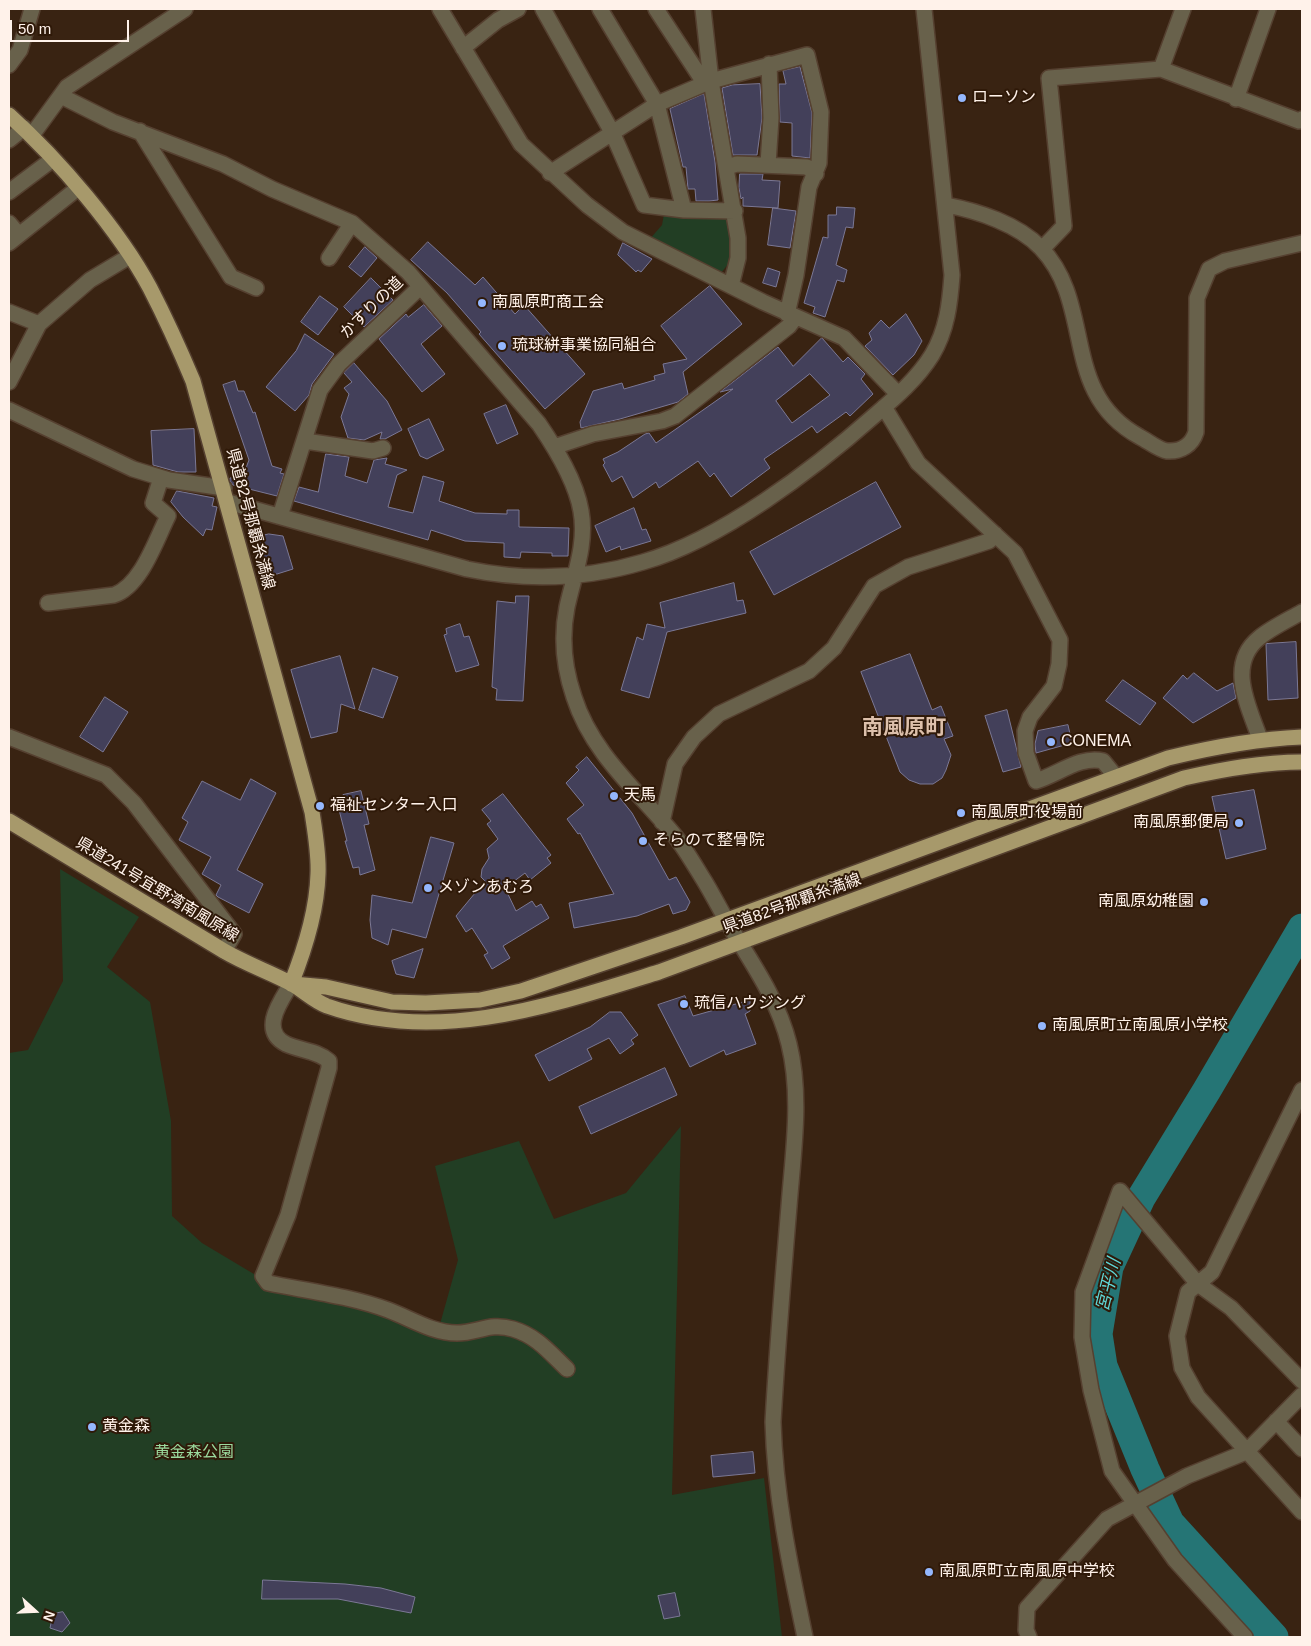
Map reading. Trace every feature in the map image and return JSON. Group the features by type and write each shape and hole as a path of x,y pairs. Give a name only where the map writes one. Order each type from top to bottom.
{"main road":[{"name":"県道82号那覇糸満線","path":"9,115 28,132 78,188 130,256 149,286 173,333 193,382 226,495 312,812 318,873 317,898 302,955 291,984"},
{"name":"県道82号那覇糸満線","path":"291,984 326,987 392,1002 426,1003 480,1000 521,991 567,977 727,920 1168,758 1213,747 1260,739 1302,737"},
{"name":"県道82号那覇糸満線","path":"291,984 320,1004 352,1013 388,1019 436,1022 474,1020 511,1014 580,997 659,972 1184,778 1229,768 1274,762 1302,762"},
{"name":"県道241号宜野湾南風原線","path":"9,821 224,951 251,966 291,984"}],"street":[{"path":"9,65 20,50 32,9"},
{"path":"9,140 28,132 67,87 185,9"},
{"path":"440,9 488,85 521,144 550,173 622,232 791,316 844,338 898,394"},
{"path":"463,48 498,20 518,9"},
{"path":"543,9 612,132 644,205 684,210 735,211"},
{"path":"600,9 657,104 684,210"},
{"path":"656,9 708,82"},
{"path":"703,9 708,82 735,211 738,258 731,286"},
{"path":"9,410 133,469 226,495 280,516 467,569 492,574 574,577 645,562 680,549 720,529 804,473 846,440 916,377 932,354 944,329 952,275 924,9"},
{"path":"1161,69 1183,9"},
{"path":"1236,99 1268,9"},
{"path":"550,173 657,104 708,82 808,55 821,112 819,163 807,198 789,326 675,416 662,421 593,434 554,447"},
{"path":"768,164 771,118 769,64"},
{"path":"1042,249 1064,226 1049,78 1161,69 1298,121 1302,119"},
{"path":"61,96 113,122 223,164 272,189 352,223 408,272 419,288"},
{"path":"140,131 231,277 256,288"},
{"path":"9,192 53,159"},
{"path":"727,167 737,164 807,167 816,174"},
{"path":"9,223 14,239 78,188"},
{"path":"946,205 1013,227 1042,249 1053,264 1069,296 1085,368 1098,399 1111,417 1125,429 1166,451 1186,446 1193,440 1196,432 1197,298 1209,269 1225,261 1302,243"},
{"path":"330,258 352,223"},
{"path":"9,382 39,324 90,280 130,256"},
{"name":"かすりの道","path":"280,516 320,390 339,364 419,288 539,424 554,447 576,493 582,512 580,561 574,577 564,621 563,640 568,678 575,700 584,722 609,762 682,846 739,942 760,972 781,1016 794,1072 794,1145 772,1422 774,1468 780,1514 805,1637"},
{"path":"9,312 39,324"},
{"path":"884,407 918,463 1015,553 1060,640 1059,664 1054,686 1030,717 1025,731 1026,752 1036,781 1054,776 1089,759 1103,761 1116,777"},
{"path":"305,441 373,451 384,448"},
{"path":"48,603 114,595 125,591 138,575 168,516 153,503 161,478"},
{"path":"662,822 675,764 694,737 720,714 809,671 834,648 874,586 908,567 989,541 995,534"},
{"path":"1260,739 1241,682 1240,668 1247,652 1258,638 1302,612"},
{"path":"9,737 106,774 134,803 234,934 224,951"},
{"path":"291,984 272,1019 274,1031 286,1044 323,1056 329,1061 329,1068 288,1215 264,1276 268,1283 360,1302 389,1310 415,1324 456,1333 493,1325 512,1328 540,1342 567,1370"},
{"path":"1302,1093 1212,1272 1188,1292 1177,1336 1182,1368 1198,1397 1302,1512"},
{"path":"1245,1637 1175,1560 1133,1503 1112,1470 1091,1390 1082,1337 1083,1292 1120,1192 1198,1284 1230,1308 1302,1381"},
{"path":"1029,1637 1026,1630 1027,1608 1107,1518 1187,1476 1246,1452 1302,1395"},
{"path":"1276,1421 1302,1449"}],"green space":[{"path":"664,214 731,220 729,263 721,273 713,271 649,240 662,225"},
{"name":"黄金森公園","path":"60,869 139,917 107,967 150,1002 171,1121 172,1216 202,1243 284,1292 440,1324 458,1260 435,1166 519,1141 554,1219 626,1193 681,1126 672,1495 764,1478 782,1637 9,1637 9,1053 28,1050 63,981"}],"building":[{"path":"800,67 812,113 810,158 792,156 792,123 780,122 779,84 786,84 783,71"},
{"path":"760,84 762,118 757,155 733,155 722,88 732,85"},
{"path":"704,94 715,162 718,200 696,201 695,189 688,189 686,167 683,167 670,109"},
{"path":"740,174 763,174 762,180 780,181 778,208 743,206 743,197 741,199 739,188"},
{"path":"837,207 855,208 853,228 846,227 836,265 847,270 844,282 837,280 825,317 813,313 815,307 804,303 823,237 828,238 828,215 836,215"},
{"path":"773,208 796,211 790,248 768,245"},
{"path":"428,242 475,285 483,277 515,314 524,305 585,374 545,409 479,334 481,332 447,293 411,260"},
{"path":"623,243 652,259 641,272 638,270 636,272 618,255"},
{"path":"365,247 377,258 361,277 349,267"},
{"path":"768,268 780,272 776,287 763,283"},
{"path":"371,278 393,300 364,327 344,307"},
{"path":"710,286 742,324 683,372 688,394 678,402 581,428 580,422 593,391 622,383 624,389 655,380 654,376 665,373 663,364 687,359 661,326"},
{"path":"320,296 338,309 318,335 301,322"},
{"path":"424,305 442,326 421,344 445,374 422,392 379,339 406,314 408,317"},
{"path":"906,314 922,341 914,355 893,375 865,346 872,340 869,333 881,320 889,328"},
{"path":"305,334 334,354 312,384 309,395 295,411 266,387 296,351"},
{"path":"822,338 843,362 848,357 865,374 861,379 873,394 850,416 846,412 817,433 812,426 764,459 770,468 731,497 714,473 710,477 698,461 659,488 656,482 633,498 622,476 612,482 603,465 605,463 603,459 618,452 645,434 649,433 656,443 733,389 720,392 778,347 793,366","holes":["810,374 830,395 792,423 776,401"]},
{"path":"354,363 387,401 402,430 385,439 380,439 382,432 364,440 348,438 341,417 349,394 344,388 352,382 344,373"},
{"path":"235,381 238,391 244,391 253,413 255,412 272,466 282,469 280,473 284,474 277,496 233,485 230,481 230,478 243,476 249,460 223,385"},
{"path":"506,405 518,434 497,444 484,414"},
{"path":"429,419 444,450 427,459 420,456 408,429"},
{"path":"194,429 196,472 178,472 153,465 151,431"},
{"path":"326,454 349,457 345,476 367,483 374,460 387,458 385,464 407,470 397,475 388,507 413,513 423,476 444,482 439,501 475,513 507,514 507,510 519,510 519,527 569,528 568,556 552,556 552,553 521,552 520,558 504,557 504,543 465,541 431,530 428,540 294,501 299,487 318,492"},
{"path":"876,482 901,527 774,595 750,552"},
{"path":"177,491 214,498 212,506 217,507 212,530 206,529 203,536 183,517 171,502"},
{"path":"634,508 642,530 646,529 651,541 621,550 620,546 606,552 595,526"},
{"path":"269,534 283,536 293,569 272,574 267,569 257,537"},
{"path":"734,583 737,601 743,600 746,613 667,632 649,698 621,690 637,637 643,640 647,624 665,628 660,603"},
{"path":"516,596 529,596 523,701 496,700 497,689 492,687 497,601 515,603"},
{"path":"460,624 464,637 469,636 479,665 456,672 444,635 447,634 446,629"},
{"path":"1296,642 1298,698 1268,700 1266,644"},
{"path":"910,654 932,710 941,706 953,736 944,739 951,755 942,778 933,784 920,784 909,780 900,772 861,672"},
{"path":"340,656 355,709 341,704 337,732 311,738 291,670"},
{"path":"373,668 398,677 383,718 359,710"},
{"path":"1194,673 1217,691 1233,683 1236,698 1193,723 1163,698 1183,675 1187,679"},
{"path":"1123,680 1156,703 1140,725 1106,701"},
{"path":"105,697 128,712 103,752 80,737"},
{"path":"1007,710 1021,767 1003,772 985,716"},
{"path":"1068,725 1072,743 1036,753 1035,744 1038,731"},
{"path":"587,757 632,813 669,880 676,877 690,902 686,910 673,914 669,904 637,916 574,928 569,903 614,894 580,833 578,834 567,819 584,805 566,783 579,770 576,767"},
{"path":"251,779 276,793 237,870 263,884 249,913 216,895 221,885 202,874 211,857 179,840 188,822 182,818 202,781 240,800"},
{"name":"南風原郵便局","path":"1254,790 1266,849 1226,859 1212,797"},
{"path":"361,791 369,824 364,825 375,870 360,875 359,867 353,868 337,802 344,800 343,795"},
{"path":"503,794 551,855 547,858 551,863 530,880 525,873 505,888 516,911 532,901 536,907 541,904 549,918 503,946 510,958 492,969 484,955 488,953 472,928 466,932 456,916 485,881 481,877 482,869 489,858 487,849 498,839 487,824 491,821 482,810"},
{"name":"メゾンあむろ","path":"431,837 454,843 426,938 392,929 388,945 372,938 370,920 372,895 412,903"},
{"path":"423,949 414,978 396,974 392,961"},
{"path":"685,996 693,1016 750,1000 750,1011 745,1014 756,1044 726,1055 724,1050 690,1067 658,1005"},
{"path":"610,1012 621,1012 638,1035 631,1040 634,1044 620,1054 609,1038 587,1049 592,1059 549,1081 535,1055 590,1027"},
{"path":"665,1068 677,1095 591,1134 579,1107"},
{"path":"753,1452 755,1473 713,1477 711,1456"},
{"path":"263,1580 345,1584 381,1588 415,1597 411,1613 338,1599 262,1599"},
{"path":"675,1593 680,1616 664,1619 658,1596"},
{"path":"63,1612 70,1623 62,1632 50,1628 53,1614"}],"waterway":[{"name":"宮平川","path":"1274,1637 1170,1523 1145,1469 1103,1366 1098,1334 1109,1267 1141,1198 1302,928"}],"place":[{"name":"ローソン","path":"962,98"},
{"name":"南風原町商工会","path":"482,303"},
{"name":"琉球絣事業協同組合","path":"502,346"},
{"name":"CONEMA","path":"1051,742"},
{"name":"天馬","path":"614,796"},
{"name":"福祉センター入口","path":"320,806"},
{"name":"南風原町役場前","path":"961,813"},
{"name":"南風原郵便局","path":"1239,823"},
{"name":"そらのて整骨院","path":"643,841"},
{"name":"メゾンあむろ","path":"428,888"},
{"name":"南風原幼稚園","path":"1204,902"},
{"name":"琉信ハウジング","path":"684,1004"},
{"name":"南風原町立南風原小学校","path":"1042,1026"},
{"name":"黄金森","path":"92,1427"},
{"name":"南風原町立南風原中学校","path":"929,1572"}],"district":[{"name":"南風原町","path":"904,728"}]}
